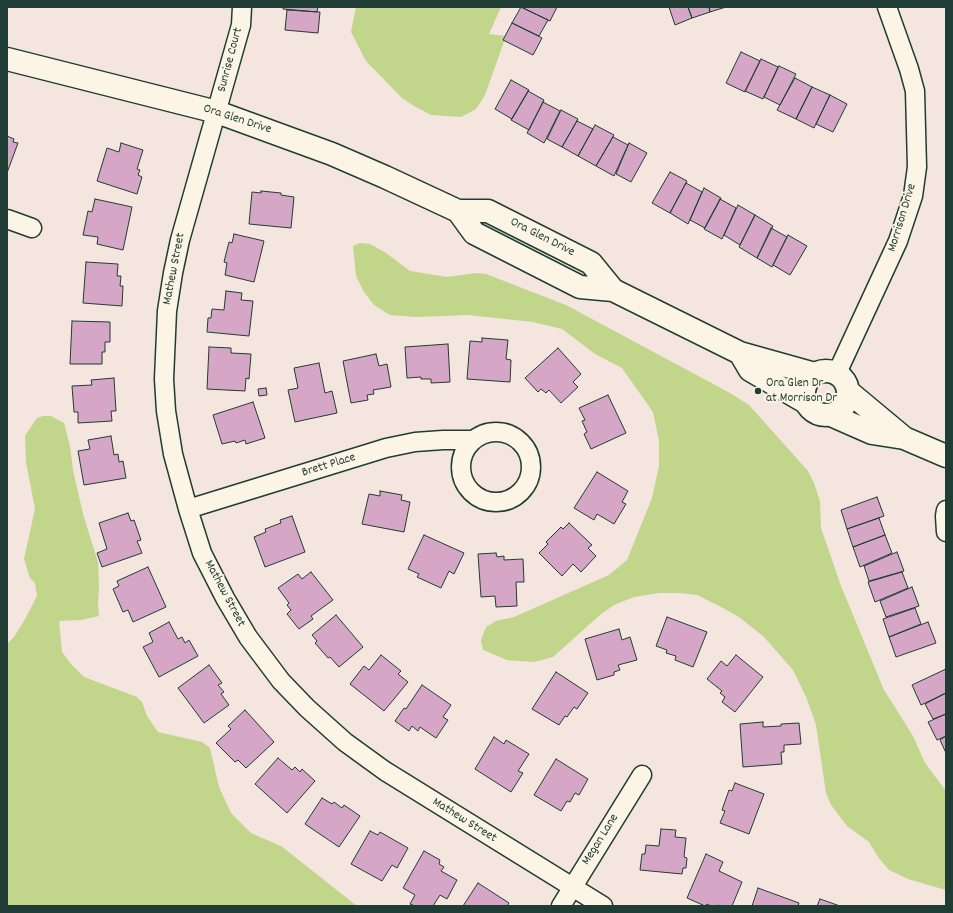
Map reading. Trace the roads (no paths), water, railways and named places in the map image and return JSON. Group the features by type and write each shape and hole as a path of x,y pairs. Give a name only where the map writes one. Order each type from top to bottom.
{"street":[{"name":"Sunrise Court","path":"217,112 241,25 242,7"},
{"name":"Morrison Drive","path":"837,373 898,241 913,196 917,167 916,111 914,91 909,69 887,7"},
{"name":"Ora Glen Drive","path":"7,59 217,112 332,154 385,176 458,211 488,210 591,263 613,290 740,353 815,374"},
{"name":"Mathew Street","path":"217,112 180,240 173,272 167,311 164,379 166,411 173,454 202,553 225,598 248,637 281,680 307,708 345,742 384,771 603,906"},
{"path":"7,219 32,228"},
{"path":"740,353 750,370 807,404"},
{"path":"831,415 842,409 848,398 849,392 843,378 837,373 822,371 810,378 806,384 804,397 811,409 817,413 831,415 872,433 904,438 946,456"},
{"path":"849,392 904,438"},
{"name":"Brett Place","path":"188,509 386,448 415,442 473,440"},
{"path":"946,510 946,532"},
{"name":"Megan Lane","path":"561,906 642,775"}],"place":[{"name":"Ora Glen Dr at Morrison Dr","path":"758,391"}]}
